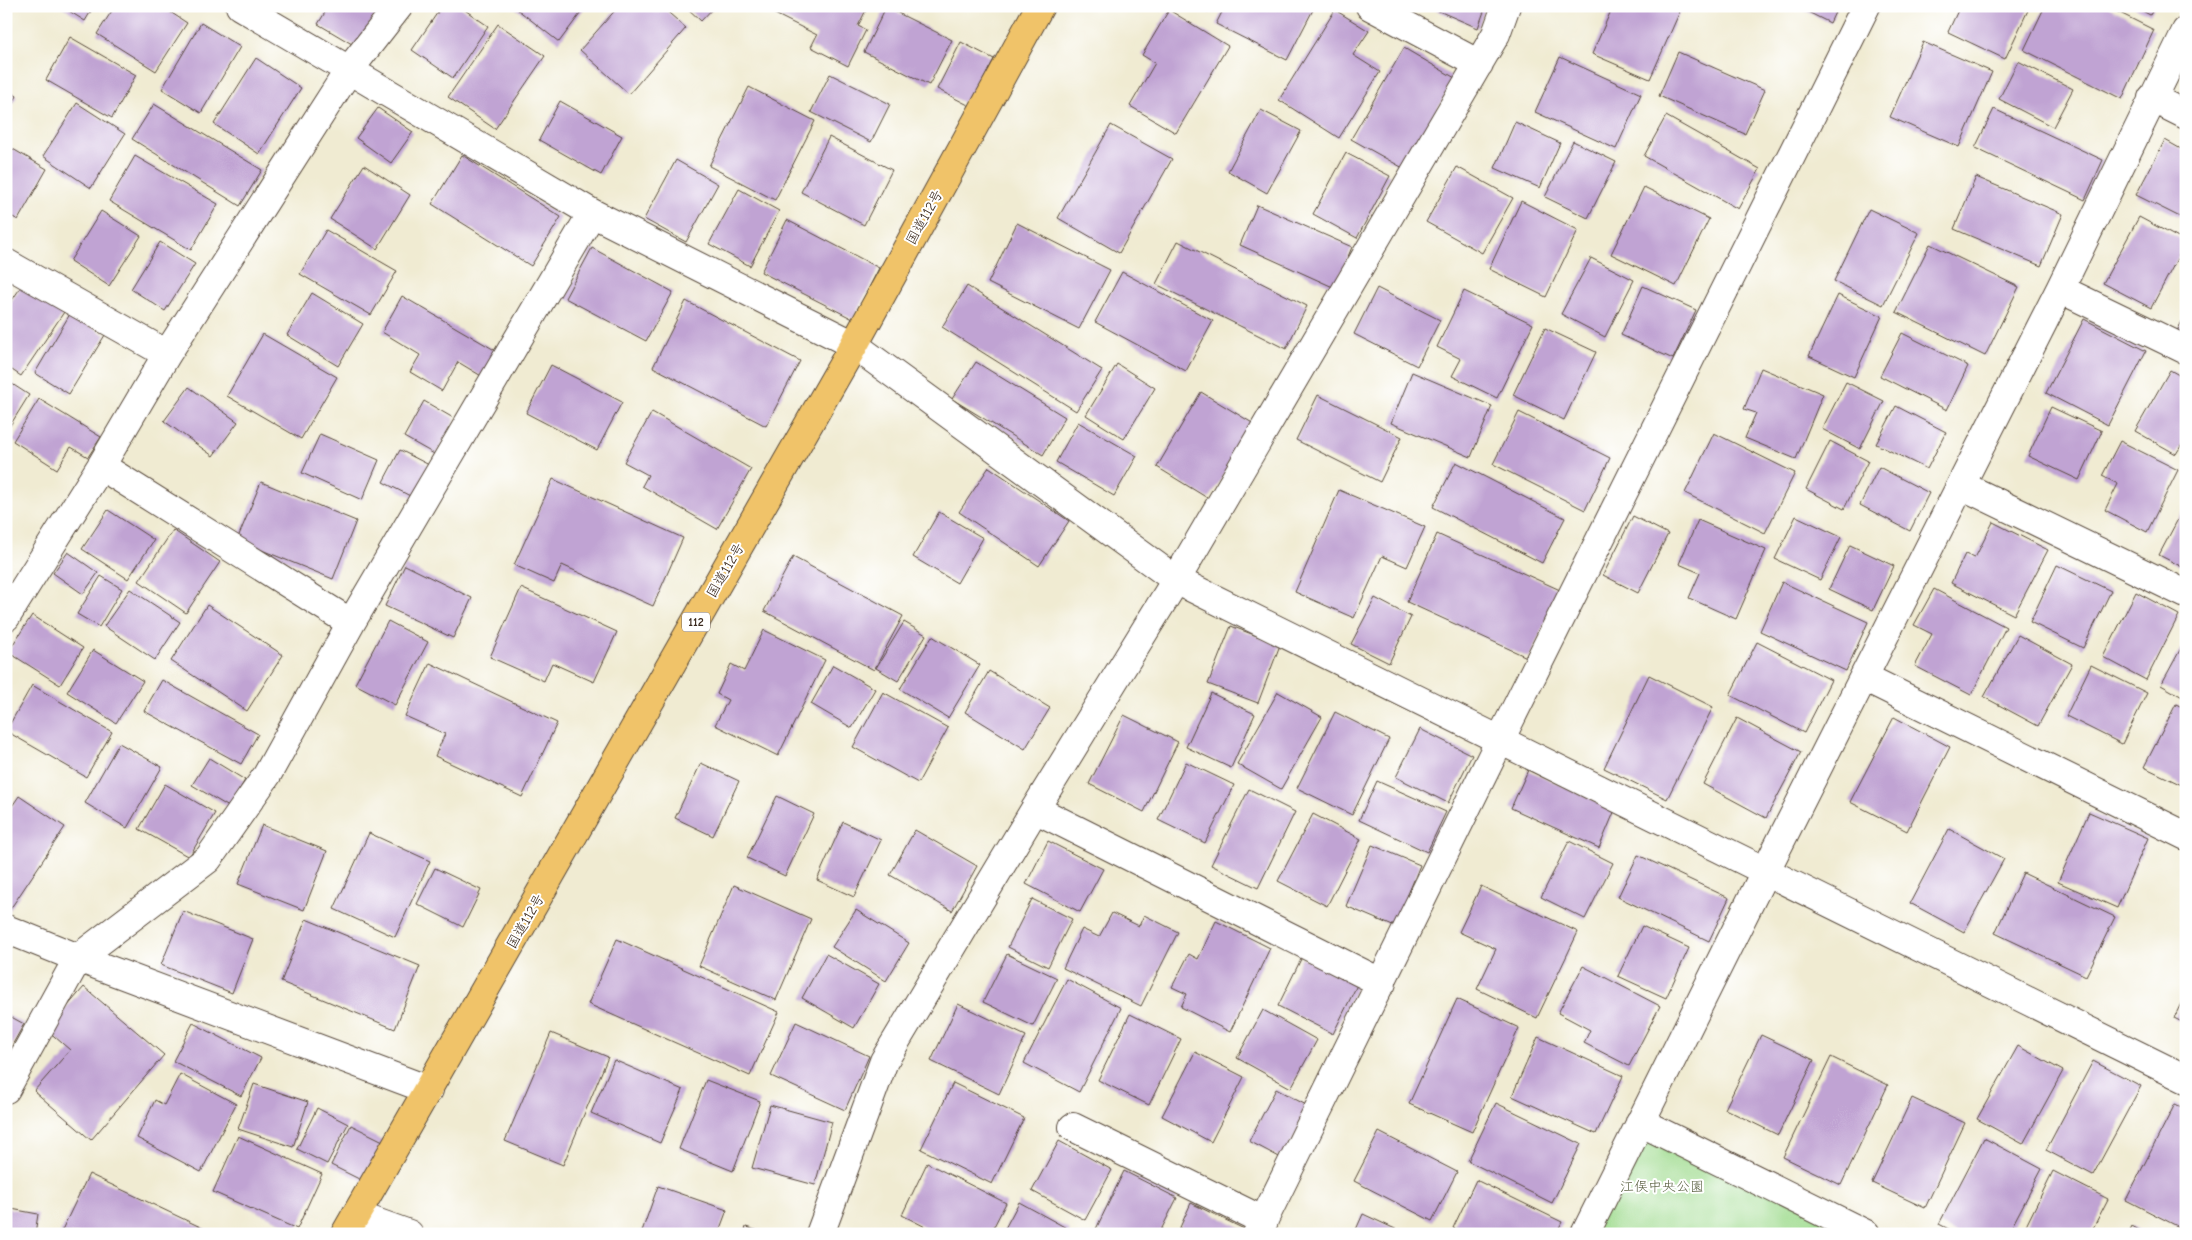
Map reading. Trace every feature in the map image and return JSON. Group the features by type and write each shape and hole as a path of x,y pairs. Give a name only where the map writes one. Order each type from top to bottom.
{"highway":[{"name":"国道112号","path":"350,1224 429,1090 854,345 1040,6"}],"street":[{"path":"240,6 592,214 854,345 1176,580 2186,1079"},
{"path":"6,617 167,354 349,70 399,6"},
{"path":"1370,6 1479,64"},
{"path":"820,1234 884,1061 1035,809 1176,580 1479,64 1496,34 1506,6"},
{"path":"1073,1127 1261,1227 1500,740 1866,6"},
{"path":"1585,1234 1766,870 2060,289 2186,31"},
{"path":"2152,98 2186,114"},
{"path":"6,1089 78,958 208,859 267,775 351,623 592,214"},
{"path":"6,263 167,354"},
{"path":"2060,289 2186,350"},
{"path":"100,466 351,623"},
{"path":"1961,485 2186,594"},
{"path":"1864,677 2186,836"},
{"path":"1035,809 1382,983"},
{"path":"6,929 429,1090"},
{"path":"1640,1122 1866,1234"},
{"path":"350,1224 409,1234"}],"green space":[{"name":"江俣中央公園","path":"1640,1122 1866,1234 1585,1234"}],"building":[{"path":"61,6 94,6 85,21"},
{"path":"115,6 161,6 187,23 156,71 97,34"},
{"path":"329,6 381,6 357,47 318,24"},
{"path":"442,6 459,6 488,26 453,78 412,50"},
{"path":"513,6 586,6 559,42"},
{"path":"619,6 661,6 686,28 629,94 580,50"},
{"path":"685,6 715,6 701,21"},
{"path":"759,6 868,6 858,26 866,30 848,66 811,47 817,35"},
{"path":"1198,6 1211,6 1208,12"},
{"path":"1225,6 1315,6 1287,60 1216,24"},
{"path":"1427,6 1486,6 1478,28"},
{"path":"1613,6 1674,6 1681,9 1650,79 1592,54"},
{"path":"1796,6 1838,6 1830,23"},
{"path":"1960,6 2030,6 2005,59 1948,32"},
{"path":"2045,6 2106,6 2154,30 2122,99 2024,50"},
{"path":"2133,6 2155,6 2150,15"},
{"path":"886,7 952,40 929,85 864,52"},
{"path":"1169,10 1228,46 1176,133 1130,106 1155,63 1142,55"},
{"path":"1335,10 1369,31 1353,55 1380,72 1339,138 1279,100"},
{"path":"201,23 240,47 201,113 162,89"},
{"path":"498,24 545,56 495,129 448,97"},
{"path":"70,37 136,75 112,118 46,80"},
{"path":"961,42 994,59 970,106 937,89"},
{"path":"1923,42 1992,72 1959,147 1890,117"},
{"path":"1404,48 1455,78 1403,168 1351,139"},
{"path":"1678,52 1765,90 1745,134 1659,96"},
{"path":"1560,57 1641,94 1616,149 1535,112"},
{"path":"256,58 301,88 259,154 214,124"},
{"path":"2018,61 2073,89 2053,127 1999,99"},
{"path":"830,74 890,104 871,142 811,112"},
{"path":"749,87 815,121 775,200 709,166"},
{"path":"6,89 17,96 6,115"},
{"path":"560,101 622,136 601,175 539,140"},
{"path":"77,103 125,134 91,188 43,156"},
{"path":"154,104 262,170 240,206 132,139"},
{"path":"378,108 413,132 391,163 356,138"},
{"path":"1994,109 2103,160 2085,200 1975,148"},
{"path":"1261,110 1301,131 1267,193 1228,171"},
{"path":"1666,116 1760,169 1738,209 1644,156"},
{"path":"1515,122 1560,143 1540,188 1495,168"},
{"path":"1111,125 1172,159 1119,253 1058,218"},
{"path":"829,137 892,170 864,225 801,192"},
{"path":"2165,140 2181,149 2186,140 2186,220 2136,195"},
{"path":"1573,141 1616,162 1588,218 1545,197"},
{"path":"6,145 47,169 18,220 6,213"},
{"path":"1346,153 1390,176 1357,238 1313,214"},
{"path":"462,155 561,217 531,266 432,204"},
{"path":"135,156 218,204 191,250 109,201"},
{"path":"676,160 718,184 686,242 644,219"},
{"path":"364,165 410,195 377,249 330,219"},
{"path":"1457,167 1513,198 1482,253 1426,222"},
{"path":"1976,177 2063,214 2041,266 1954,229"},
{"path":"1644,187 1709,219 1676,286 1611,254"},
{"path":"739,189 779,211 750,266 709,244"},
{"path":"1521,201 1578,230 1546,297 1489,269"},
{"path":"1257,205 1352,247 1335,288 1240,245"},
{"path":"1869,209 1919,233 1883,305 1834,281"},
{"path":"101,211 141,236 109,286 70,261"},
{"path":"2139,217 2186,242 2151,308 2103,283"},
{"path":"787,220 879,268 853,319 761,272"},
{"path":"1017,223 1110,270 1079,329 988,283"},
{"path":"326,230 397,271 371,315 300,274"},
{"path":"1178,241 1307,306 1286,349 1156,284"},
{"path":"160,242 195,264 165,311 131,289"},
{"path":"1930,244 2019,287 1985,356 1896,312"},
{"path":"592,248 673,292 646,341 565,298"},
{"path":"1591,258 1634,280 1605,337 1561,314"},
{"path":"1122,272 1213,321 1186,371 1095,322"},
{"path":"23,284 64,312 21,376 6,366 6,309"},
{"path":"967,286 1102,370 1076,411 942,327"},
{"path":"1643,286 1696,310 1673,359 1621,335"},
{"path":"1377,288 1440,320 1417,366 1354,334"},
{"path":"1464,291 1533,324 1497,398 1452,376 1461,359 1437,347"},
{"path":"312,293 363,324 338,366 287,335"},
{"path":"1838,295 1882,316 1854,377 1809,356"},
{"path":"402,296 498,352 483,377 458,362 442,391 410,372 420,355 382,332"},
{"path":"686,301 800,361 766,426 653,367"},
{"path":"70,314 105,335 69,394 35,373"},
{"path":"2186,314 2186,335 2177,331"},
{"path":"2084,319 2146,351 2108,425 2046,393"},
{"path":"1545,328 1596,352 1564,420 1513,395"},
{"path":"1902,333 1968,366 1947,410 1880,376"},
{"path":"263,334 337,377 301,439 227,396"},
{"path":"976,362 1065,417 1043,455 952,399"},
{"path":"1117,364 1155,388 1124,439 1086,415"},
{"path":"551,365 622,402 597,450 526,413"},
{"path":"1761,368 1823,394 1796,459 1745,438 1756,413 1744,409"},
{"path":"2170,370 2186,379 2186,438 2176,454 2135,431"},
{"path":"1412,372 1492,406 1471,457 1391,423"},
{"path":"6,380 29,395 6,432"},
{"path":"1846,382 1884,401 1860,449 1822,429"},
{"path":"189,387 238,422 213,456 164,421"},
{"path":"1201,392 1254,424 1209,499 1157,467"},
{"path":"1318,395 1402,437 1380,482 1296,440"},
{"path":"39,399 101,437 88,457 71,447 57,469 13,441"},
{"path":"424,401 455,419 436,455 404,437"},
{"path":"1896,406 1946,432 1927,469 1876,444"},
{"path":"2051,407 2102,431 2079,480 2028,456"},
{"path":"652,412 751,469 717,529 642,486 648,475 624,462"},
{"path":"1519,412 1610,458 1585,510 1493,464"},
{"path":"1078,422 1137,456 1114,496 1056,462"},
{"path":"1714,433 1795,473 1765,533 1685,493"},
{"path":"320,434 379,460 362,500 302,473"},
{"path":"1830,441 1868,461 1844,509 1806,489"},
{"path":"2120,441 2178,470 2147,532 2105,510 2118,484 2102,476"},
{"path":"400,450 433,467 416,499 383,482"},
{"path":"1456,462 1565,518 1542,563 1433,507"},
{"path":"989,467 1069,521 1039,566 959,512"},
{"path":"1879,467 1929,493 1910,531 1860,505"},
{"path":"553,479 683,538 653,606 562,565 554,583 514,565"},
{"path":"261,482 356,521 333,579 237,540"},
{"path":"1339,490 1425,527 1407,567 1382,556 1354,618 1295,592"},
{"path":"2186,504 2186,569 2159,555"},
{"path":"108,510 154,540 128,579 82,549"},
{"path":"939,512 983,538 957,583 913,557"},
{"path":"1633,516 1668,534 1638,593 1603,575"},
{"path":"1796,516 1841,537 1820,580 1775,559"},
{"path":"1698,520 1766,550 1736,619 1689,598 1700,573 1679,564"},
{"path":"1993,522 2048,550 2014,615 1951,583 1965,554 1975,558"},
{"path":"173,530 220,562 186,613 139,581"},
{"path":"1437,534 1560,590 1529,658 1407,602"},
{"path":"1850,545 1894,566 1873,610 1829,589"},
{"path":"68,552 98,573 83,594 53,573"},
{"path":"793,557 903,616 874,670 764,611"},
{"path":"405,565 472,598 453,638 385,606"},
{"path":"2057,565 2111,591 2083,648 2030,622"},
{"path":"101,576 122,589 99,627 77,614"},
{"path":"1782,582 1868,622 1846,671 1760,631"},
{"path":"521,588 617,632 594,682 552,663 544,681 490,657"},
{"path":"130,589 180,622 155,660 104,626"},
{"path":"1934,589 2006,627 1971,695 1915,666 1932,634 1914,625"},
{"path":"2136,592 2179,615 2146,680 2103,657"},
{"path":"1375,598 1411,617 1389,663 1351,644"},
{"path":"207,605 283,655 247,711 171,661"},
{"path":"32,615 83,648 60,685 8,652"},
{"path":"388,621 428,642 395,705 355,684"},
{"path":"904,622 926,635 898,681 876,668"},
{"path":"1231,626 1280,645 1258,703 1208,684"},
{"path":"764,630 825,660 778,756 715,725 728,700 717,694 731,664 744,671"},
{"path":"2018,635 2072,664 2038,726 1984,697"},
{"path":"932,636 980,665 948,718 900,689"},
{"path":"2186,639 2186,699 2161,685"},
{"path":"1757,642 1831,680 1804,733 1730,695"},
{"path":"93,650 143,681 116,723 67,692"},
{"path":"430,663 557,723 522,797 435,756 445,734 405,716"},
{"path":"833,665 875,689 852,728 811,704"},
{"path":"2091,665 2147,693 2122,744 2066,716"},
{"path":"989,671 1050,708 1025,749 965,712"},
{"path":"1649,675 1713,707 1667,799 1604,768"},
{"path":"162,680 258,734 241,764 144,711"},
{"path":"32,685 112,732 86,777 6,731"},
{"path":"883,692 948,728 918,783 853,747"},
{"path":"1278,692 1322,717 1281,789 1237,764"},
{"path":"1211,693 1255,714 1231,768 1186,747"},
{"path":"2176,704 2186,709 2186,787 2144,767"},
{"path":"1335,712 1389,739 1352,815 1297,788"},
{"path":"1124,715 1178,742 1144,812 1089,784"},
{"path":"1894,717 1950,747 1907,831 1850,802"},
{"path":"1737,718 1801,752 1766,818 1703,784"},
{"path":"1420,729 1472,755 1448,803 1396,777"},
{"path":"119,743 162,767 127,828 85,803"},
{"path":"209,758 245,780 229,807 192,785"},
{"path":"1186,762 1234,785 1205,843 1158,820"},
{"path":"701,763 739,781 713,836 675,818"},
{"path":"1528,770 1615,810 1599,848 1511,808"},
{"path":"1377,781 1446,812 1427,852 1359,820"},
{"path":"165,784 215,813 189,857 139,829"},
{"path":"1249,789 1295,812 1258,888 1211,865"},
{"path":"19,796 65,827 9,911 6,909 6,815"},
{"path":"777,796 814,814 785,876 747,858"},
{"path":"2089,812 2148,838 2117,908 2058,882"},
{"path":"1313,814 1361,839 1327,906 1278,881"},
{"path":"843,822 881,840 854,897 817,880"},
{"path":"262,825 327,851 304,910 238,884"},
{"path":"1949,829 2004,859 1964,932 1910,903"},
{"path":"915,830 977,866 952,911 890,875"},
{"path":"369,833 430,861 395,937 334,909"},
{"path":"1048,841 1103,869 1080,912 1026,884"},
{"path":"1569,841 1613,863 1585,919 1541,897"},
{"path":"1372,845 1420,865 1395,927 1346,906"},
{"path":"1638,855 1729,898 1709,941 1618,897"},
{"path":"435,868 481,890 463,927 417,904"},
{"path":"2023,873 2115,917 2086,976 1995,933"},
{"path":"734,885 811,919 776,1000 699,966"},
{"path":"1481,886 1578,932 1537,1018 1477,989 1496,949 1459,932"},
{"path":"1032,899 1072,919 1048,967 1008,947"},
{"path":"856,910 909,943 886,981 832,947"},
{"path":"183,911 253,939 232,993 161,965"},
{"path":"1112,913 1139,926 1144,915 1178,932 1141,1006 1063,968 1082,929 1099,937"},
{"path":"306,919 420,966 395,1029 281,982"},
{"path":"1216,921 1270,948 1230,1032 1181,1007 1187,994 1172,987 1189,954 1198,959"},
{"path":"1642,926 1689,948 1666,998 1618,976"},
{"path":"617,939 779,1012 750,1076 588,1004"},
{"path":"826,954 879,984 854,1028 802,998"},
{"path":"1007,954 1057,978 1033,1026 983,1002"},
{"path":"1302,957 1357,985 1333,1034 1278,1006"},
{"path":"1583,966 1660,1006 1629,1066 1584,1043 1590,1030 1558,1013"},
{"path":"1067,979 1121,1008 1079,1092 1024,1063"},
{"path":"84,987 164,1055 91,1140 34,1091 70,1050 47,1030"},
{"path":"2186,993 2186,1024 2174,1018"},
{"path":"1457,999 1519,1028 1472,1132 1409,1104"},
{"path":"958,1004 1026,1036 999,1094 931,1061"},
{"path":"1263,1010 1317,1040 1291,1088 1237,1058"},
{"path":"6,1014 24,1024 6,1056"},
{"path":"1130,1014 1181,1039 1149,1105 1098,1080"},
{"path":"796,1022 869,1056 845,1110 771,1076"},
{"path":"193,1023 261,1058 241,1096 173,1061"},
{"path":"551,1033 608,1057 563,1165 505,1141"},
{"path":"1761,1035 1814,1060 1778,1135 1725,1109"},
{"path":"1538,1037 1623,1076 1596,1134 1512,1096"},
{"path":"2018,1046 2063,1071 2023,1144 1977,1119"},
{"path":"1195,1052 1244,1077 1211,1142 1162,1116"},
{"path":"1831,1057 1888,1085 1841,1185 1783,1157"},
{"path":"614,1060 683,1090 660,1143 591,1113"},
{"path":"2093,1061 2141,1086 2093,1175 2046,1150"},
{"path":"180,1074 236,1104 201,1172 137,1138 155,1100 164,1105"},
{"path":"706,1080 760,1101 733,1171 679,1149"},
{"path":"953,1083 1024,1118 992,1184 921,1149"},
{"path":"254,1084 308,1102 293,1147 238,1129"},
{"path":"1276,1089 1310,1107 1283,1159 1249,1141"},
{"path":"1912,1098 1965,1123 1925,1208 1872,1183"},
{"path":"1496,1103 1581,1144 1552,1203 1468,1161"},
{"path":"2175,1104 2186,1109 2185,1230 2126,1200"},
{"path":"770,1105 832,1122 815,1185 752,1168"},
{"path":"317,1108 348,1124 327,1164 297,1149"},
{"path":"351,1125 385,1142 365,1182 331,1165"},
{"path":"1379,1132 1457,1172 1432,1221 1354,1181"},
{"path":"238,1136 322,1174 297,1229 213,1192"},
{"path":"1984,1138 2042,1169 2008,1234 1958,1234 1939,1224"},
{"path":"1059,1141 1112,1170 1085,1220 1032,1191"},
{"path":"927,1163 1006,1203 990,1234 939,1234 902,1215"},
{"path":"1124,1171 1177,1198 1159,1234 1105,1234 1096,1229"},
{"path":"2053,1171 2108,1199 2090,1234 2022,1234"},
{"path":"89,1174 215,1234 60,1234"},
{"path":"1476,1180 1562,1222 1556,1234 1466,1234 1453,1228"},
{"path":"658,1186 727,1210 718,1234 641,1234"},
{"path":"1019,1202 1070,1230 1068,1234 1002,1234"},
{"path":"1191,1203 1244,1229 1241,1234 1177,1234"},
{"path":"6,1208 38,1214 35,1234 6,1234"},
{"path":"1363,1214 1406,1234 1354,1234"},
{"path":"2132,1226 2146,1234 2128,1234"},
{"path":"746,1227 765,1233 765,1234 744,1234"}]}
